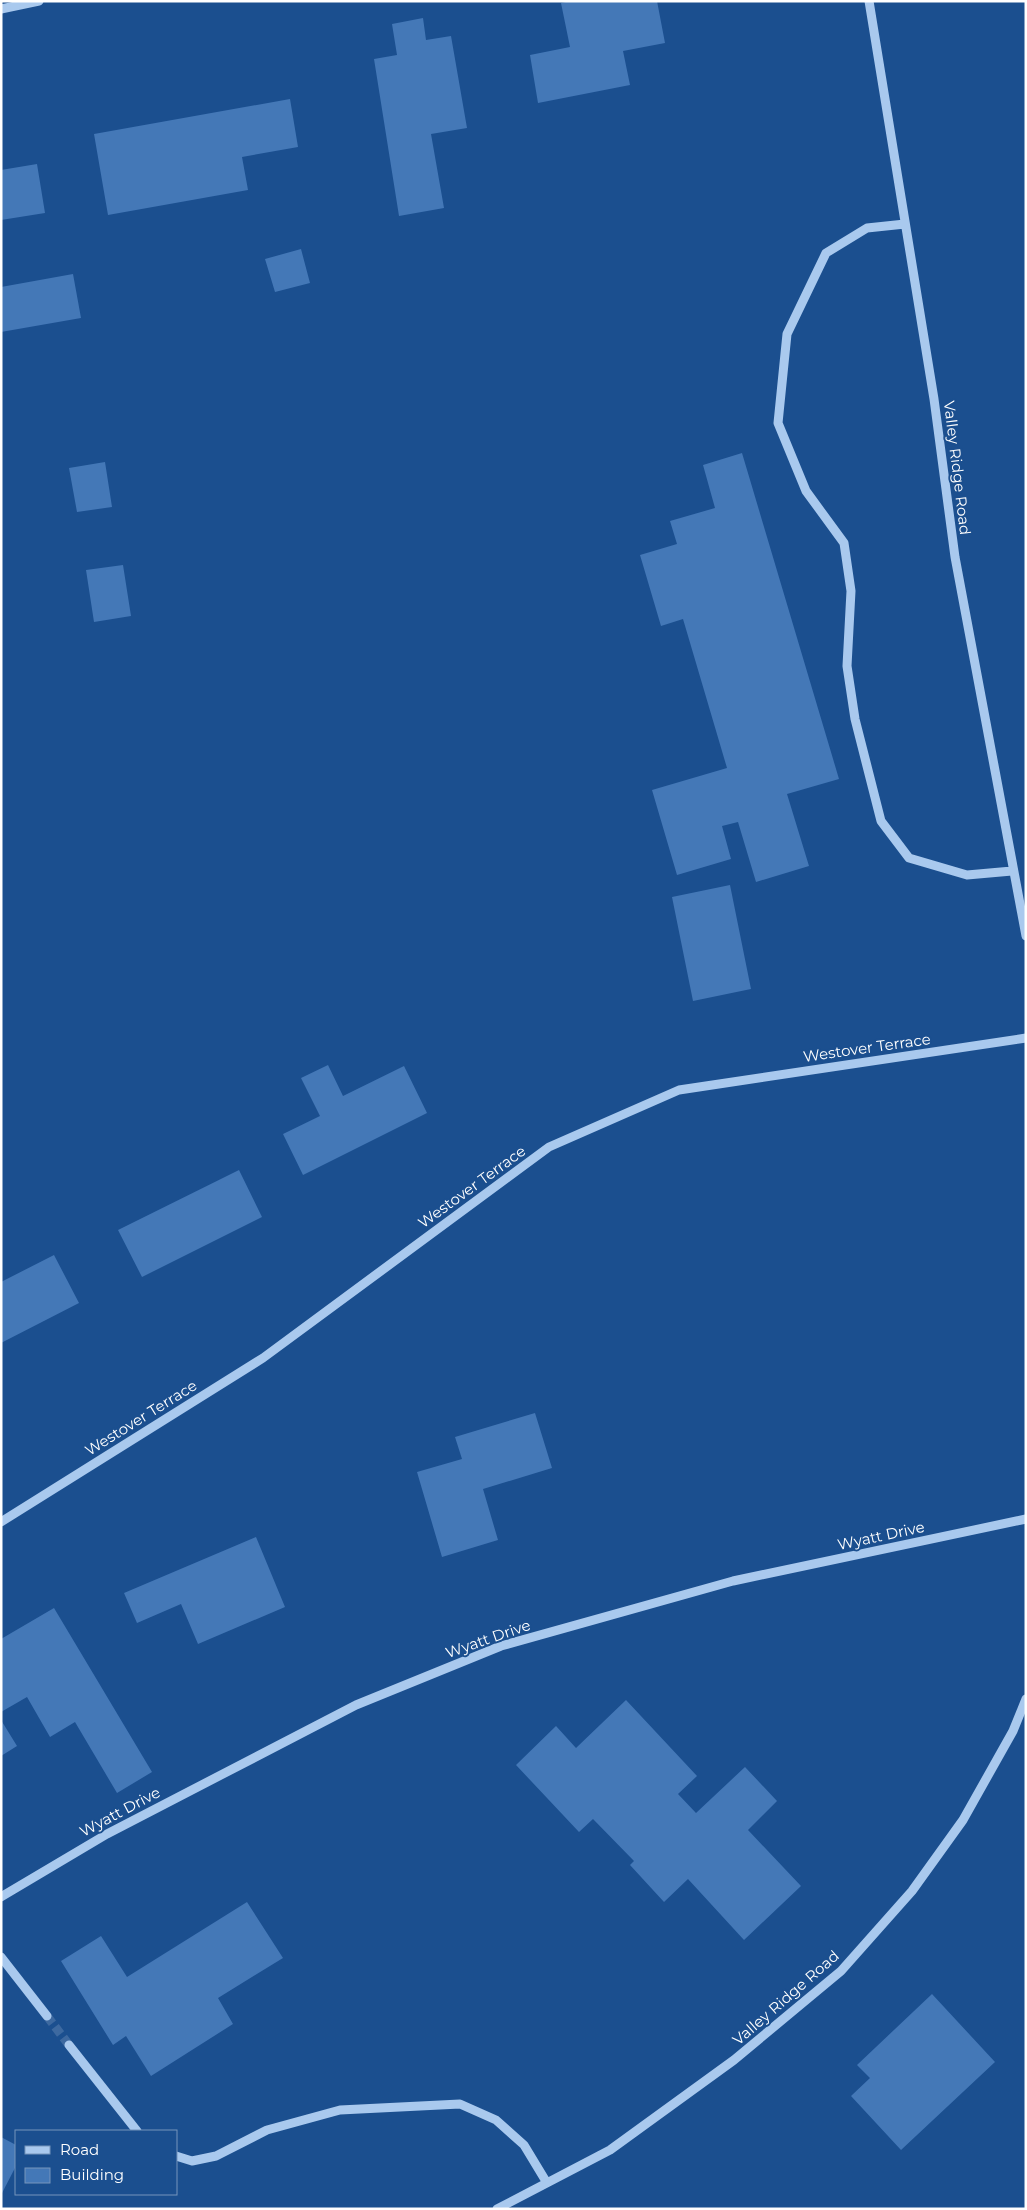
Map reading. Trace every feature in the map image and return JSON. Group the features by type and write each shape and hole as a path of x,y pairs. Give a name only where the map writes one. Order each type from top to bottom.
{"street":[{"path":"1,9 39,1"},
{"name":"Valley Ridge Road","path":"869,1 934,399 955,557 1012,871 1026,936"},
{"path":"905,224 867,228 826,253 786,334 778,422 806,491 844,543 851,591 847,666 855,719 881,821 909,858 967,876 1012,871"},
{"name":"Westover Terrace","path":"1,1522 264,1358 549,1147 679,1090 1026,1038"},
{"name":"Wyatt Drive","path":"1,1897 107,1834 356,1705 501,1646 733,1581 1026,1519"},
{"name":"Valley Ridge Road","path":"497,2209 617,2144 734,2060 841,1971 912,1891 963,1820 1013,1731 1026,1699"},
{"path":"1,1957 47,2016"},
{"path":"69,2045 136,2130"},
{"path":"178,2156 192,2160 216,2156 267,2130 340,2110 460,2104 496,2120 524,2145 547,2183"}],"building":[{"path":"570,1 657,1 665,43 623,51 630,85 538,103 530,55 570,47 561,3"},
{"path":"423,18 426,40 451,36 467,128 431,134 444,208 399,216 374,59 397,55 392,24"},
{"path":"290,99 298,147 242,157 248,190 108,215 94,134"},
{"path":"37,164 45,213 1,220 1,170"},
{"path":"301,249 310,283 275,292 265,259"},
{"path":"73,274 81,318 1,332 1,287"},
{"path":"742,453 839,779 787,794 809,866 756,882 738,822 722,826 731,859 677,875 652,790 727,768 683,619 661,626 640,555 677,544 670,521 715,508 703,465"},
{"path":"105,462 112,507 77,512 69,468"},
{"path":"123,565 131,616 94,622 86,570"},
{"path":"730,885 751,989 693,1001 672,897"},
{"path":"328,1065 343,1096 404,1066 427,1113 303,1175 283,1134 320,1116 301,1078"},
{"path":"239,1170 262,1217 142,1277 118,1230"},
{"path":"54,1255 79,1303 1,1343 1,1282"},
{"path":"535,1413 552,1468 483,1489 498,1540 442,1557 417,1472 462,1459 455,1437"},
{"path":"256,1537 285,1607 198,1644 181,1604 137,1623 124,1593"},
{"path":"54,1608 152,1772 117,1793 75,1722 50,1737 27,1697 1,1712 1,1639"},
{"path":"626,1700 697,1776 678,1794 696,1813 745,1767 777,1801 748,1830 801,1886 744,1940 688,1879 664,1902 630,1865 634,1861 593,1819 579,1832 516,1765 556,1726 576,1748"},
{"path":"1,1720 17,1746 1,1756"},
{"path":"247,1902 283,1958 218,1998 233,2024 151,2076 126,2036 113,2045 61,1961 101,1936 127,1977"},
{"path":"932,1994 995,2062 901,2150 851,2096 870,2078 857,2065"},
{"path":"1,2137 15,2144 15,2168 1,2195"}],"tunnel":[{"path":"47,2016 69,2045"}]}
